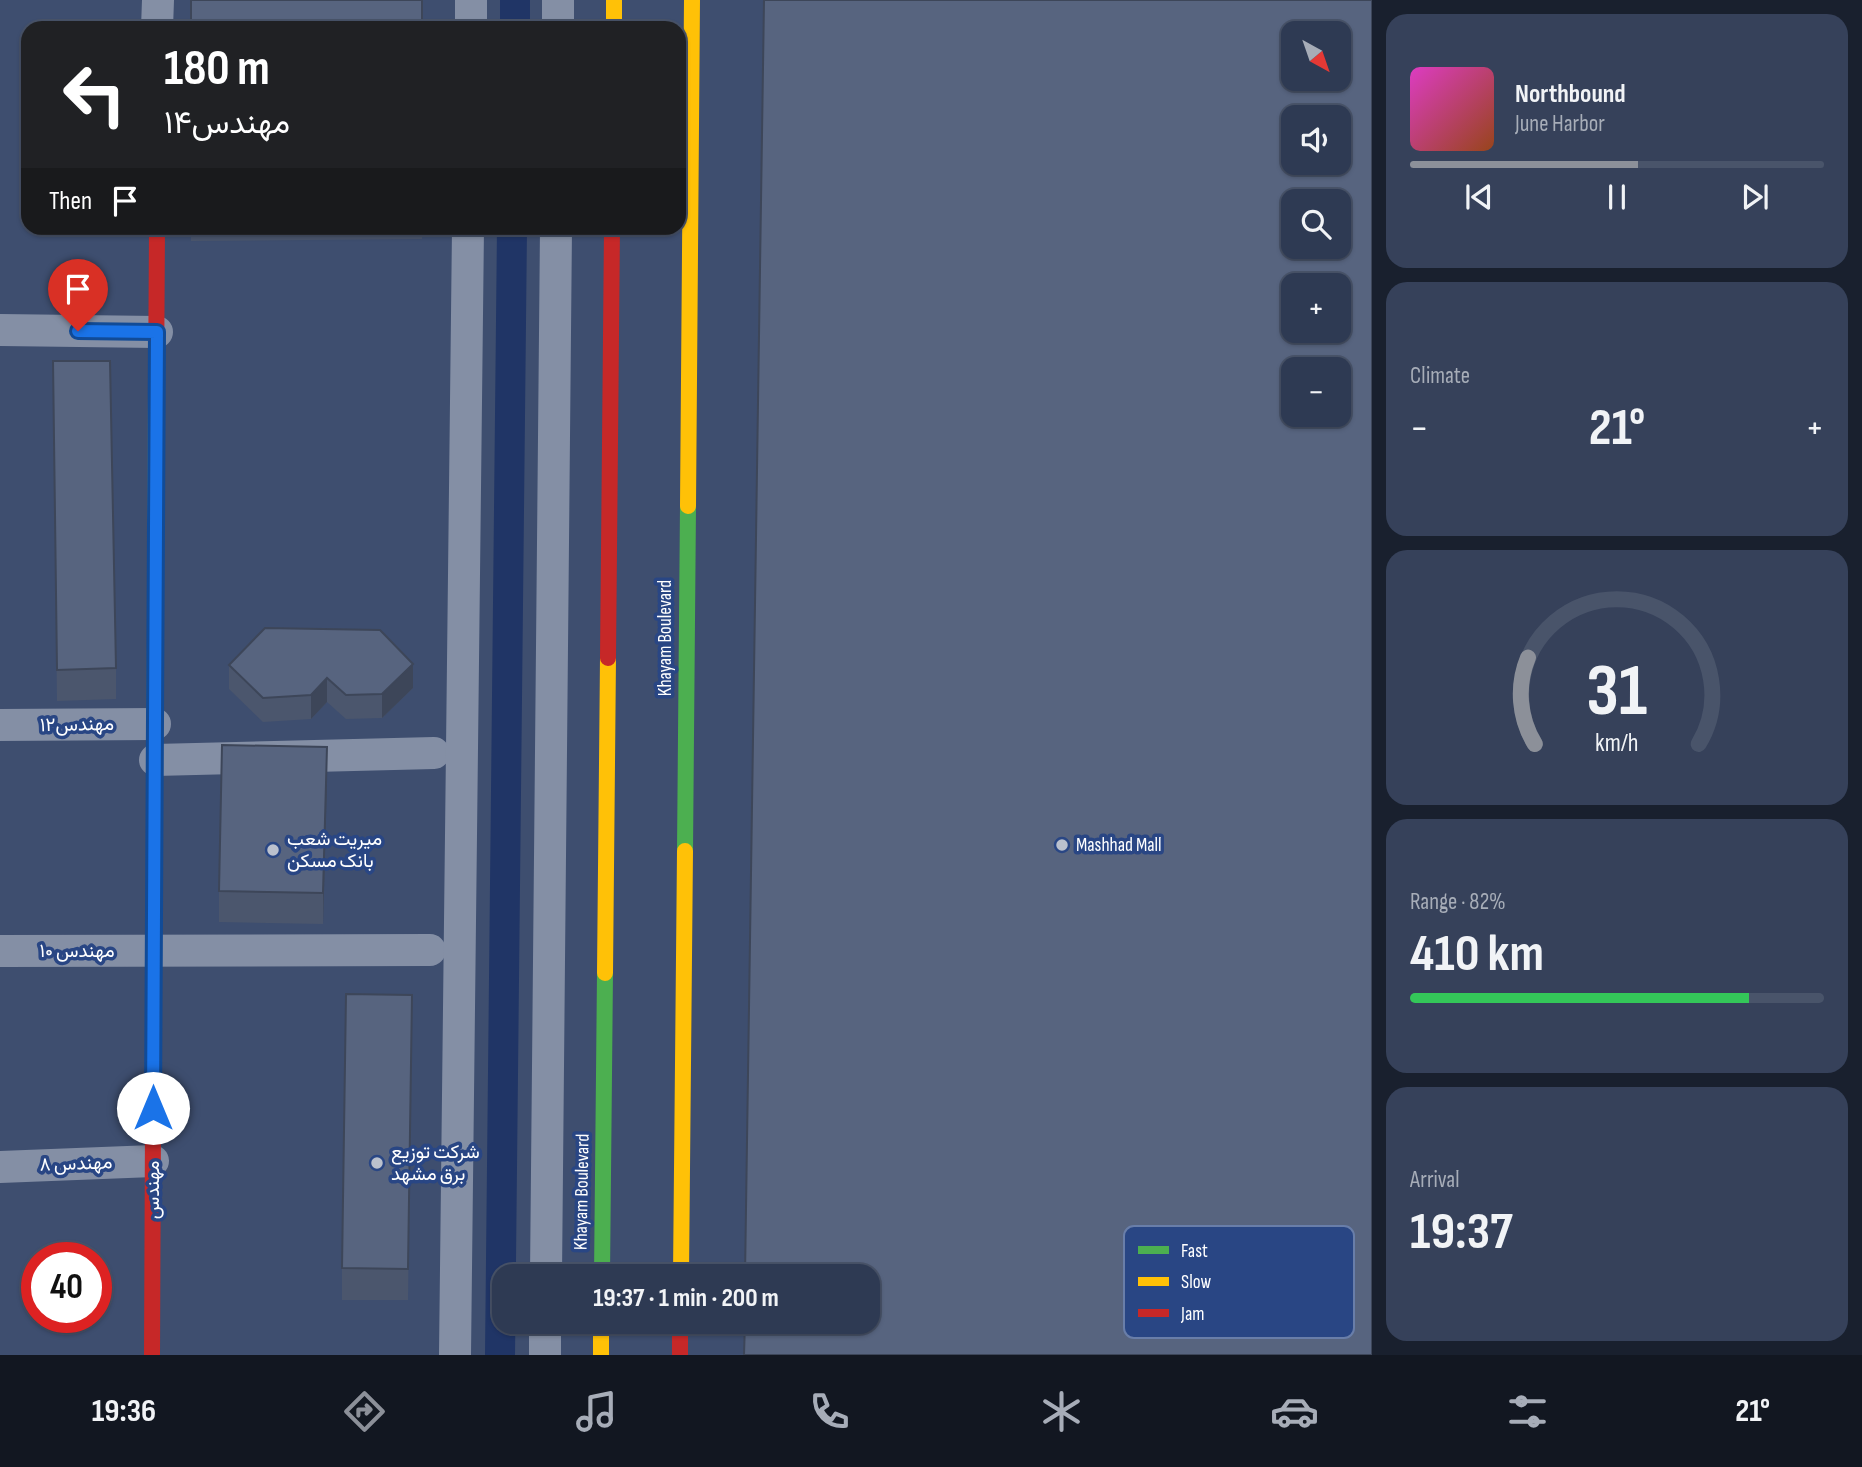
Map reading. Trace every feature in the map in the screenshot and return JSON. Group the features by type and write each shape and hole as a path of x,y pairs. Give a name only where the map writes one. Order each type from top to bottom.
{"main road":[{"path":"614,0 614,21"},
{"name":"Khayam Boulevard","path":"681,1264 692,0"},
{"name":"مهندس","path":"152,1355 157,235"},
{"name":"Khayam Boulevard","path":"602,1264 612,235"},
{"path":"601,1334 601,1355"},
{"path":"680,1355 681,1334"}],"street":[{"path":"158,0 158,21"},
{"path":"471,0 471,21"},
{"path":"558,0 558,21"},
{"path":"454,1355 468,235"},
{"path":"546,1264 556,235"},
{"path":"0,330 157,332"},
{"name":"مهندس۱۲","path":"0,725 155,724"},
{"path":"155,760 434,753"},
{"name":"مهندس ۱۰","path":"0,951 430,950"},
{"name":"مهندس ۸","path":"0,1167 153,1161"},
{"path":"545,1334 545,1355"}],"building":[{"path":"191,0 422,0 422,21 191,21"},
{"name":"Mashhad Mall","path":"764,0 1372,0 1372,1355 744,1355 745,1334 880,1334 880,1264 745,1264"},
{"path":"53,361 110,361 116,668 57,670"},
{"path":"265,628 380,630 413,664 382,694 346,695 327,678 311,695 263,698 229,665"},
{"name":"میریت شعب بانک مسکن","path":"222,745 327,747 323,893 219,891"},
{"name":"شرکت توزیع برق مشهد","path":"346,994 412,995 408,1269 342,1268"}],"waterway":[{"path":"515,0 515,21"},
{"path":"500,1355 512,235"}],"traffic: fast":[{"path":"685,851 688,506"},
{"path":"602,1264 605,973"}],"traffic: slow":[{"path":"614,0 614,21"},
{"path":"688,506 692,0"},
{"path":"154,895 156,393"},
{"path":"605,973 608,658"},
{"path":"681,1264 685,851"},
{"path":"601,1334 601,1355"}],"traffic: jam":[{"path":"156,393 157,235"},
{"path":"608,658 612,235"},
{"path":"152,1355 154,895"},
{"path":"680,1334 680,1355"}],"place":[{"name":"Mashhad Mall","path":"1062,845"},
{"name":"میریت شعب بانک مسکن","path":"273,850"},
{"name":"شرکت توزیع برق مشهد","path":"377,1163"}],"route":[{"path":"78,331 157,332 153,1108"}]}
